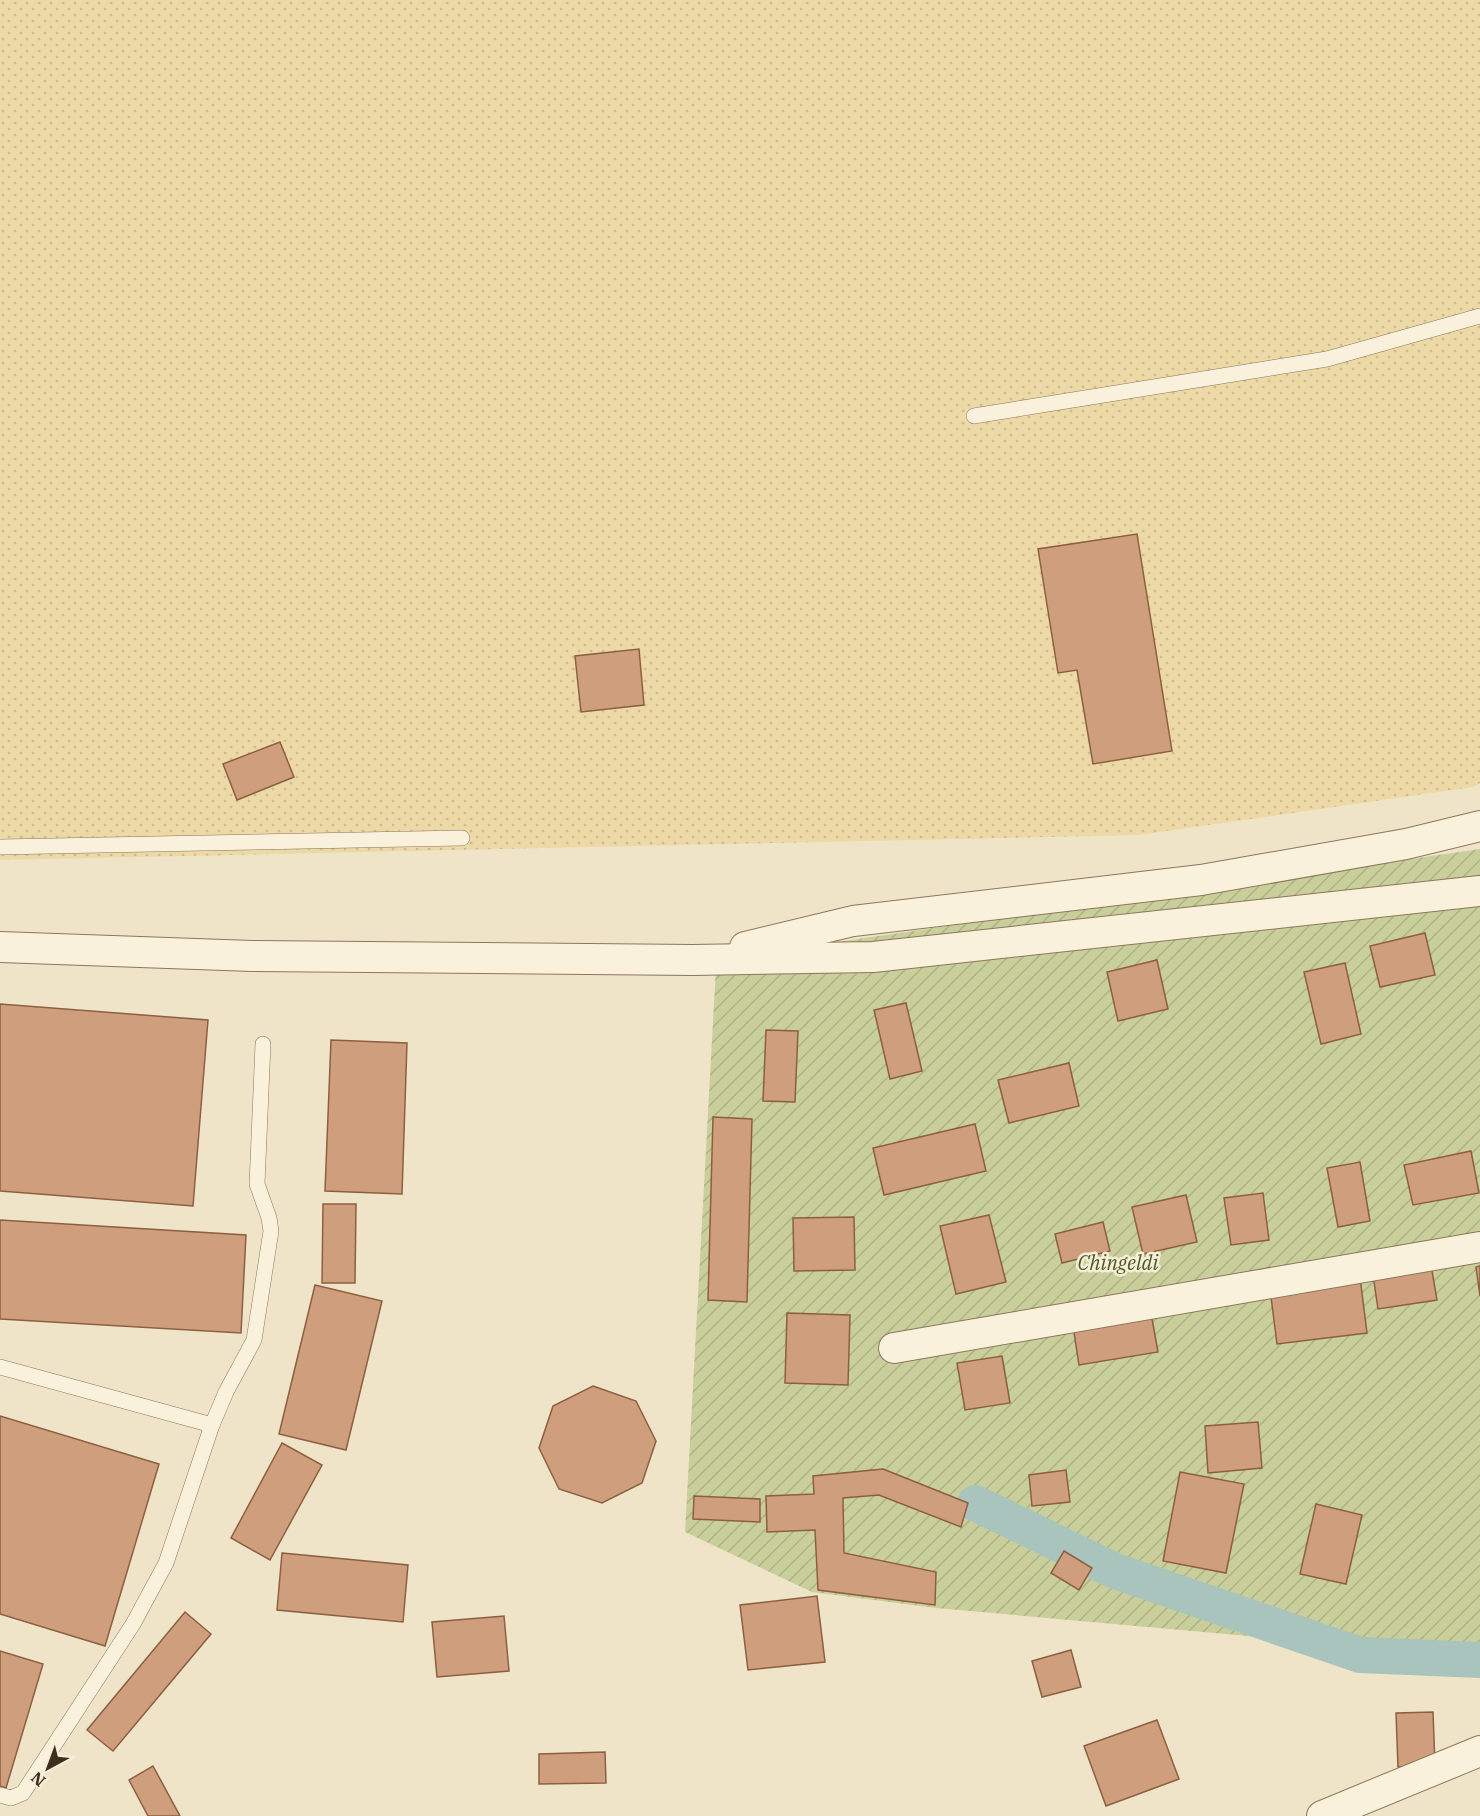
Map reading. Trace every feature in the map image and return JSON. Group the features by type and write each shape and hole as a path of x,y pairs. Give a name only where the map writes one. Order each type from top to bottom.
{"street":[{"path":"693,960 853,921 1201,880 1406,844 1480,826"},
{"path":"0,947 252,956 693,960 873,957 1480,891"},
{"path":"894,1348 1480,1247"},
{"path":"1322,1816 1480,1751"}],"lane":[{"path":"974,416 1327,358 1480,316"},
{"path":"0,848 462,838"},
{"path":"0,1795 11,1798 23,1793 133,1624 166,1563 212,1425 226,1392 254,1340 271,1231 257,1184 263,1044"},
{"path":"0,1367 212,1425"}],"sand":[{"path":"0,0 1480,0 1480,783 1473,787 1139,835 0,860"}],"green space":[{"name":"Chingeldi","path":"1480,849 1480,1644 1259,1637 936,1608 812,1592 685,1532 716,967 844,941"}],"building":[{"path":"1137,534 1172,751 1093,764 1077,670 1058,673 1038,549"},
{"path":"639,649 644,705 581,712 575,656"},
{"path":"280,742 294,777 237,800 223,764"},
{"path":"1425,933 1435,975 1380,987 1370,946"},
{"path":"1157,960 1168,1009 1118,1021 1107,972"},
{"path":"1345,963 1361,1034 1321,1044 1304,972"},
{"path":"906,1003 922,1071 890,1079 874,1010"},
{"path":"0,1004 208,1020 193,1206 0,1191"},
{"path":"766,1030 798,1031 795,1102 763,1101"},
{"path":"331,1040 407,1043 402,1194 325,1191"},
{"path":"1069,1063 1079,1106 1009,1123 998,1080"},
{"path":"713,1117 752,1119 747,1302 708,1300"},
{"path":"975,1124 986,1171 884,1195 873,1148"},
{"path":"1471,1151 1479,1193 1413,1205 1404,1165"},
{"path":"1360,1162 1370,1221 1338,1227 1327,1168"},
{"path":"1263,1193 1269,1240 1231,1245 1224,1198"},
{"path":"1186,1195 1197,1242 1143,1254 1132,1207"},
{"path":"323,1204 356,1204 355,1283 322,1283"},
{"path":"989,1215 1006,1282 956,1294 940,1226"},
{"path":"854,1217 855,1270 794,1271 793,1218"},
{"path":"0,1220 246,1235 241,1333 0,1319"},
{"path":"1103,1222 1110,1251 1062,1263 1055,1234"},
{"path":"1430,1259 1437,1300 1378,1309 1372,1268"},
{"path":"1480,1266 1480,1296 1476,1267"},
{"path":"1360,1277 1367,1333 1277,1344 1270,1289"},
{"path":"315,1285 382,1301 346,1450 279,1434"},
{"path":"787,1313 850,1315 848,1385 785,1383"},
{"path":"1151,1313 1158,1352 1079,1365 1073,1326"},
{"path":"1002,1356 1010,1403 965,1410 957,1363"},
{"path":"593,1386 636,1401 656,1441 642,1483 602,1503 559,1489 539,1448 553,1406"},
{"path":"0,1416 159,1464 105,1646 0,1614"},
{"path":"1258,1422 1262,1468 1208,1473 1205,1426"},
{"path":"282,1443 322,1465 270,1560 231,1538"},
{"path":"883,1469 968,1503 961,1527 879,1495 843,1498 844,1553 936,1572 935,1605 818,1590 815,1530 767,1532 766,1496 814,1494 813,1476"},
{"path":"1066,1470 1070,1502 1032,1506 1029,1475"},
{"path":"1180,1472 1244,1484 1226,1573 1163,1561"},
{"path":"694,1496 760,1499 760,1522 693,1519"},
{"path":"1316,1504 1362,1515 1346,1584 1300,1574"},
{"path":"1064,1551 1092,1568 1079,1590 1051,1573"},
{"path":"282,1553 408,1565 403,1622 277,1610"},
{"path":"817,1596 825,1662 748,1670 740,1605"},
{"path":"185,1612 211,1634 113,1751 87,1730"},
{"path":"504,1616 509,1671 437,1677 432,1622"},
{"path":"1071,1650 1081,1687 1042,1697 1032,1661"},
{"path":"0,1651 43,1664 6,1788 0,1786"},
{"path":"1433,1712 1435,1766 1398,1767 1396,1713"},
{"path":"1157,1720 1179,1779 1106,1806 1084,1746"},
{"path":"605,1752 606,1783 539,1784 539,1754"},
{"path":"153,1766 180,1816 148,1816 129,1780"}],"waterway":[{"path":"975,1503 1115,1571 1360,1655 1480,1660"}]}
